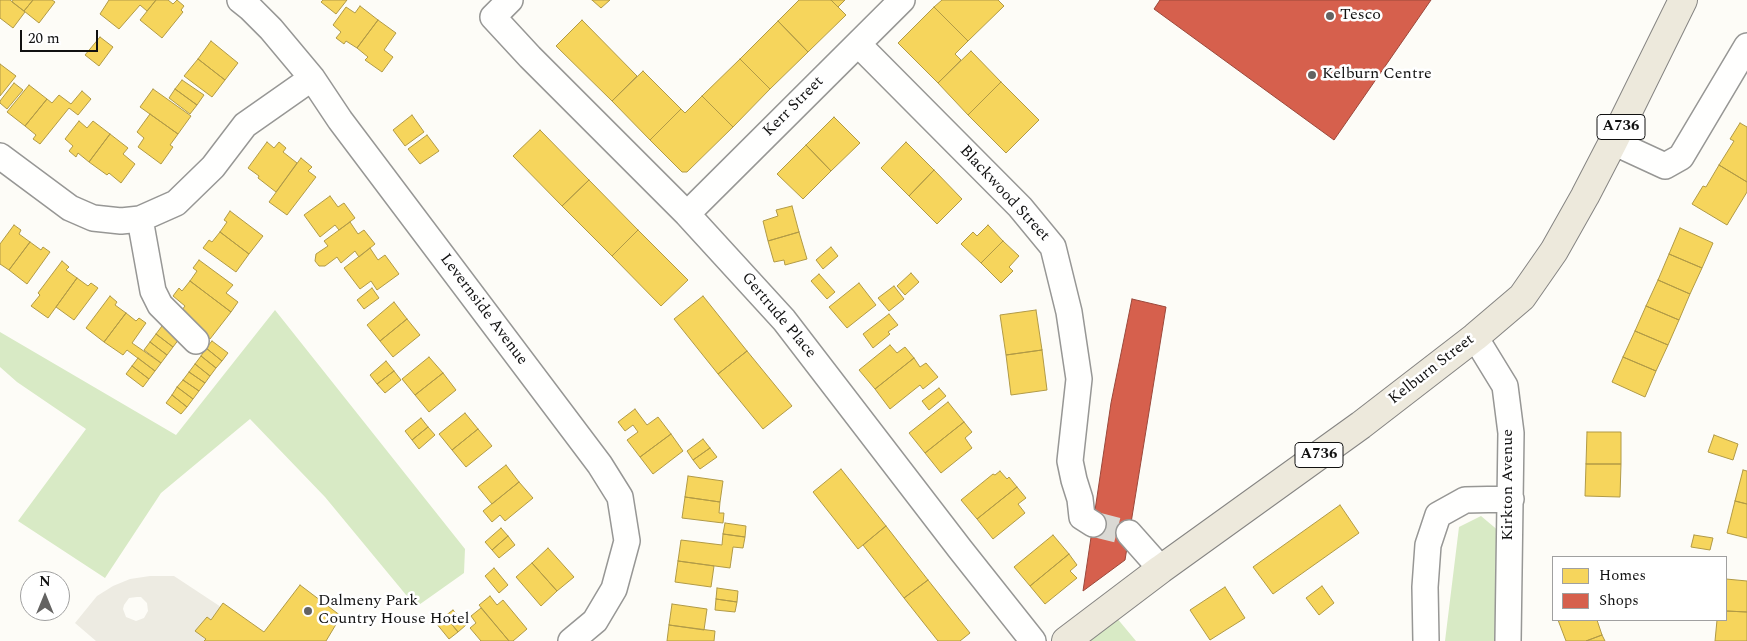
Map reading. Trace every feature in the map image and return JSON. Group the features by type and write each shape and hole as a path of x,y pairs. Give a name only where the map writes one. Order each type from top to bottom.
{"main road":[{"name":"Kelburn Street","path":"1066,641 1360,425 1475,337 1522,297 1554,251 1613,142 1683,0"}],"street":[{"name":"Levernside Avenue","path":"240,0 271,29 312,78 340,120 600,465 620,497 627,541 614,589 595,621 571,641"},
{"name":"Kerr Street","path":"687,214 902,0"},
{"name":"Gertrude Place","path":"501,9 530,57 687,214 784,320 1033,641"},
{"name":"Blackwood Street","path":"858,44 1020,207 1053,247 1068,312 1079,379 1070,461 1080,499 1082,517 1093,524"},
{"path":"1613,142 1665,166 1681,157 1747,46"},
{"path":"0,156 70,208 94,218 121,221 140,219 176,203 213,166 245,125 312,78"},
{"path":"140,219 153,291 160,305 196,341"},
{"name":"Kirkton Avenue","path":"1475,337 1505,386 1511,433 1508,641"},
{"path":"1426,641 1425,588 1428,545 1438,515 1465,500 1511,499"},
{"path":"1129,533 1162,569"}],"green space":[{"path":"275,310 465,549 464,573 416,607 325,497 250,419 161,493 105,578 18,521 86,429 17,382 0,367 0,332 176,435"},
{"path":"1481,516 1500,532 1498,641 1445,641 1459,527"},
{"path":"1116,617 1136,641 1090,641"}],"shaded area":[{"path":"150,576 174,576 221,607 211,620 196,631 206,639 204,641 96,641 75,623 97,596 113,586 130,579","holes":["141,597 147,603 148,611 144,618 136,621 126,617 123,609 129,598"]}],"building: Homes":[{"path":"0,0 10,0 25,12 13,28 0,18"},
{"path":"13,0 33,0 24,11 12,2"},
{"path":"33,0 52,0 55,2 39,23 24,11"},
{"path":"109,0 156,0 147,11 140,5 119,29 100,14"},
{"path":"156,0 168,0 173,4 177,0 184,6 181,10 183,12 162,38 140,20"},
{"path":"323,0 347,0 336,14 321,2"},
{"path":"592,0 610,0 601,8"},
{"path":"799,0 831,0 846,15 808,52 778,21"},
{"path":"831,0 845,0 838,7"},
{"path":"942,0 998,0 1004,6 968,41 934,7"},
{"path":"360,6 378,20 357,48 346,41 344,44 336,38 341,32 333,25 346,7 355,13"},
{"path":"934,7 968,41 955,54 961,60 938,83 898,43"},
{"path":"378,20 396,33 384,50 393,57 382,72 365,60 368,57 357,48"},
{"path":"582,20 637,76 612,101 556,46"},
{"path":"778,21 808,52 770,89 740,59"},
{"path":"100,37 113,47 99,66 85,55"},
{"path":"211,41 238,63 225,80 198,59"},
{"path":"971,51 1001,82 968,115 938,83"},
{"path":"198,59 225,80 212,97 184,76"},
{"path":"740,59 770,89 733,127 702,96"},
{"path":"0,64 16,76 0,96"},
{"path":"643,71 681,109 650,140 612,101"},
{"path":"182,80 204,95 197,105 175,89"},
{"path":"1001,82 1039,120 1006,153 968,115"},
{"path":"14,83 23,90 7,109 0,101"},
{"path":"29,85 47,99 25,126 7,112"},
{"path":"153,89 191,116 178,134 140,107"},
{"path":"175,89 197,105 190,114 169,98"},
{"path":"82,91 91,99 78,115 69,108 40,144 33,139 36,135 25,126 47,99 52,103 59,95 71,104"},
{"path":"702,96 733,127 687,172 682,172 650,140 681,109 685,113"},
{"path":"150,114 178,134 170,145 173,147 161,164 138,147 144,138 137,132"},
{"path":"412,115 424,132 405,146 393,130"},
{"path":"834,117 860,143 831,171 806,145"},
{"path":"79,121 87,128 93,121 110,134 89,162 78,153 76,157 69,151 73,146 65,139"},
{"path":"1740,123 1747,127 1747,182 1719,165 1734,141 1730,139"},
{"path":"540,130 589,180 562,206 513,156"},
{"path":"110,134 128,148 123,154 135,164 121,183 109,173 107,175 89,162"},
{"path":"427,135 439,151 420,164 408,149"},
{"path":"267,142 274,148 279,142 286,148 283,152 297,163 276,192 248,168"},
{"path":"906,142 934,170 909,196 881,168"},
{"path":"806,145 831,171 803,199 777,174"},
{"path":"301,158 312,167 308,171 316,177 287,215 269,202"},
{"path":"1719,165 1747,182 1747,192 1727,225 1692,204 1703,186 1706,187"},
{"path":"934,170 962,199 937,224 909,196"},
{"path":"589,180 638,230 612,256 562,206"},
{"path":"330,196 338,207 344,203 355,218 339,230 335,225 320,237 304,215"},
{"path":"792,206 799,232 768,241 763,221 778,216 776,210"},
{"path":"230,211 263,236 249,254 220,232 227,222 224,220"},
{"path":"350,222 358,234 364,230 375,244 359,257 355,251 341,263 337,257 325,266 319,266 315,261 316,254 328,246 324,241"},
{"path":"14,225 21,230 19,234 30,242 9,270 0,264 0,244"},
{"path":"988,225 1003,241 981,263 961,244 973,232 977,236"},
{"path":"1680,228 1713,243 1702,268 1669,254"},
{"path":"638,230 688,280 661,306 612,256"},
{"path":"220,232 249,254 236,272 203,248 209,240 212,242"},
{"path":"799,232 807,259 785,265 784,260 774,262 768,241"},
{"path":"1003,241 1019,256 1009,267 1013,271 1001,283 981,263"},
{"path":"30,242 41,250 43,247 50,252 27,284 9,270"},
{"path":"831,247 838,256 823,269 816,260"},
{"path":"370,248 378,260 385,255 399,274 377,290 371,281 360,289 344,268"},
{"path":"1669,254 1702,268 1690,294 1658,280"},
{"path":"199,260 233,285 226,293 238,302 231,312 190,281 197,271 193,268"},
{"path":"62,261 69,267 66,270 77,278 48,318 31,306 40,295 38,293"},
{"path":"911,273 919,282 905,295 897,286"},
{"path":"819,274 835,292 827,299 811,281"},
{"path":"77,278 88,286 91,283 98,288 74,320 56,307"},
{"path":"1658,280 1690,294 1679,320 1646,306"},
{"path":"190,281 231,312 210,339 178,315 185,306 173,296 179,288 182,291"},
{"path":"859,283 876,305 847,328 829,307"},
{"path":"894,286 904,299 889,311 878,298"},
{"path":"372,288 379,298 364,309 357,300"},
{"path":"110,296 117,302 115,305 126,313 104,342 86,328"},
{"path":"703,296 747,351 718,374 674,319"},
{"path":"394,302 407,319 380,341 367,325"},
{"path":"1646,306 1679,320 1668,345 1635,331"},
{"path":"1036,310 1042,350 1006,355 1000,315"},
{"path":"126,313 136,321 139,318 146,323 132,343 161,363 155,371 127,350 123,355 104,342"},
{"path":"889,314 898,325 888,332 890,334 873,348 863,334"},
{"path":"407,319 420,335 393,357 380,341"},
{"path":"162,326 179,339 173,347 156,334"},
{"path":"1635,331 1668,345 1656,371 1623,357"},
{"path":"156,334 173,347 167,355 150,342"},
{"path":"212,341 228,353 222,361 206,348"},
{"path":"150,342 167,355 161,363 144,350"},
{"path":"890,345 897,353 905,347 914,358 875,389 859,370"},
{"path":"206,348 222,361 216,368 201,356"},
{"path":"1042,350 1047,390 1011,395 1006,355"},
{"path":"747,351 792,406 763,429 718,374"},
{"path":"201,356 216,368 210,376 195,364"},
{"path":"429,357 443,373 415,395 402,379"},
{"path":"1623,357 1656,371 1645,397 1612,382"},
{"path":"138,358 155,371 149,379 132,366"},
{"path":"914,358 920,367 926,363 938,377 923,389 920,385 890,409 875,389"},
{"path":"386,361 394,371 377,384 370,375"},
{"path":"195,364 210,376 205,383 189,372"},
{"path":"132,366 149,379 143,387 126,374"},
{"path":"394,371 401,380 385,393 377,384"},
{"path":"189,372 205,383 199,391 183,380"},
{"path":"443,373 456,390 429,412 415,395"},
{"path":"183,380 199,391 193,399 177,387"},
{"path":"177,387 193,399 187,407 172,395"},
{"path":"939,388 946,396 929,410 922,401"},
{"path":"172,395 187,407 181,414 166,403"},
{"path":"948,402 964,422 925,453 909,433"},
{"path":"635,409 647,425 658,417 671,434 640,457 627,440 638,432 633,425 625,431 618,422"},
{"path":"465,413 478,429 452,450 439,434"},
{"path":"421,418 428,427 412,440 405,431"},
{"path":"964,422 972,432 965,438 972,448 941,473 925,453"},
{"path":"428,427 435,435 419,449 412,440"},
{"path":"478,429 492,446 466,467 452,450"},
{"path":"1587,432 1621,432 1621,464 1586,464"},
{"path":"671,434 683,451 653,474 640,457"},
{"path":"1714,435 1738,444 1733,460 1708,452"},
{"path":"703,439 710,448 693,460 687,451"},
{"path":"710,448 717,457 700,469 693,460"},
{"path":"1586,464 1621,464 1620,497 1585,496"},
{"path":"506,465 519,482 492,504 478,487"},
{"path":"841,469 886,526 858,549 813,492"},
{"path":"1743,470 1747,471 1747,504 1735,501"},
{"path":"1000,471 1007,479 1009,477 1017,487 977,519 961,500 993,474 995,475"},
{"path":"688,476 723,481 720,502 685,497"},
{"path":"519,482 533,498 505,521 500,515 492,522 483,511"},
{"path":"1017,487 1026,498 1018,504 1025,513 993,539 977,519"},
{"path":"685,497 720,502 719,513 724,513 723,523 682,518"},
{"path":"1735,501 1747,504 1747,538 1727,533"},
{"path":"1340,505 1359,533 1273,594 1253,567"},
{"path":"725,523 746,526 745,537 723,534"},
{"path":"886,526 928,580 904,598 863,545"},
{"path":"501,528 508,536 492,550 485,542"},
{"path":"723,534 745,537 743,548 733,547 730,568 678,561 681,540 722,545"},
{"path":"1053,535 1069,554 1030,586 1014,567"},
{"path":"1694,535 1713,538 1710,550 1691,547"},
{"path":"508,536 515,545 499,558 492,550"},
{"path":"548,548 574,577 557,591 532,563"},
{"path":"1069,554 1077,565 1070,571 1077,578 1045,604 1030,586"},
{"path":"678,561 714,566 711,587 675,582"},
{"path":"532,563 557,591 541,606 516,577"},
{"path":"494,568 508,585 499,593 485,576"},
{"path":"1727,579 1747,581 1747,612 1727,611"},
{"path":"928,580 970,633 960,641 938,641 904,598"},
{"name":"Dalmeny Park Country House Hotel","path":"300,585 341,616 326,641 204,641 206,639 195,631 207,617 211,620 223,603 264,632"},
{"path":"1322,586 1334,603 1319,615 1306,598"},
{"path":"1225,587 1245,618 1210,640 1190,610"},
{"path":"717,588 738,591 737,602 716,599"},
{"path":"490,596 497,605 503,600 527,629 513,641 509,641 479,605"},
{"path":"716,599 737,602 735,612 715,610"},
{"path":"672,604 707,609 704,630 669,625"},
{"path":"481,608 509,641 481,641 470,628 476,623 471,616"},
{"path":"453,610 466,625 458,632 445,616"},
{"path":"1727,611 1747,612 1747,641 1715,641 1717,621 1727,621"},
{"path":"445,616 458,632 449,639 436,623"},
{"path":"1558,621 1597,621 1602,635 1586,641 1566,641"},
{"path":"669,625 715,631 714,641 667,641"},
{"path":"1602,635 1605,641 1586,641"}],"building: Shops":[{"name":"Kelburn Centre","path":"1160,0 1431,0 1334,140 1154,9"},
{"path":"1132,299 1166,307 1125,560 1083,591 1111,403"}],"tunnel":[{"path":"1093,524 1129,533"}],"place":[{"name":"Tesco","path":"1330,16"},
{"name":"Kelburn Centre","path":"1312,75"},
{"name":"Dalmeny Park Country House Hotel","path":"308,611"}]}
